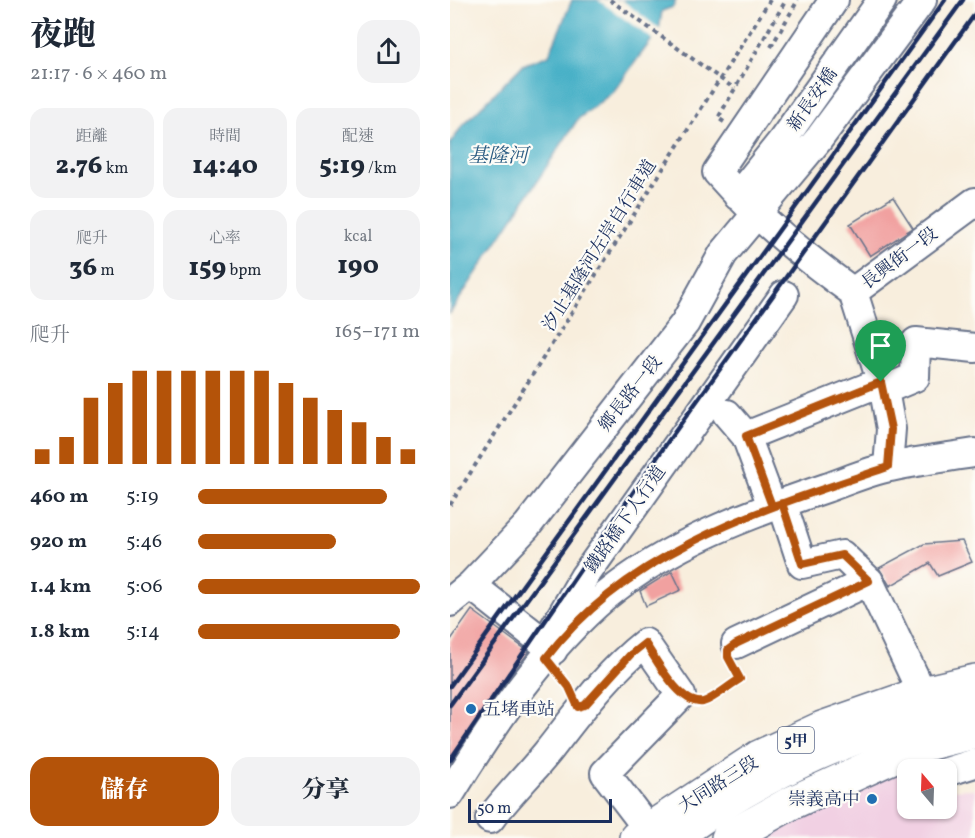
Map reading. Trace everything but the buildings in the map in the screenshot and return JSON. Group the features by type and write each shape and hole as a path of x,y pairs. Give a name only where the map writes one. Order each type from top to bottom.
{"main road":[{"name":"大同路三段","path":"652,835 759,757 822,728 922,693 975,681"},
{"path":"719,825 774,772 840,743 975,700"},
{"path":"719,825 793,783 880,744 975,718"},
{"path":"652,835 719,825 789,804 914,747 975,732"}],"street":[{"path":"834,0 717,172 747,206 808,260 853,292"},
{"name":"新長安橋","path":"747,206 782,141 882,0"},
{"path":"747,206 818,140 921,0"},
{"name":"長興街一段","path":"888,467 891,429 883,386 853,292 975,202"},
{"name":"鄉長路一段","path":"461,594 527,526 678,332 723,254 747,206"},
{"name":"鐵路橋下人行道","path":"548,651 584,577 718,407 784,295"},
{"path":"746,436 883,386 915,377 916,342 975,348"},
{"path":"718,407 746,436 802,564 842,555 869,581 922,693"},
{"path":"450,794 474,755 548,651 605,597 633,576 691,541 777,504 888,467 975,453"},
{"path":"736,644 869,581"},
{"path":"461,594 548,651"},
{"path":"490,819 585,705 630,655 645,643 681,695 605,773 652,835"},
{"path":"957,769 975,763"}],"path":[{"path":"610,0 735,89"},
{"name":"汐止基隆河左岸自行車道","path":"450,505 770,0"},
{"path":"731,128 718,118 786,0"},
{"path":"770,48 798,0"},
{"path":"745,72 754,78"},
{"path":"681,695 704,702 740,679 728,657 728,650 736,644"},
{"path":"548,651 578,707 585,705"}],"shaded area":[{"name":"崇義高中","path":"897,773 897,819 957,819 957,790 975,789 975,838 766,838 788,823 881,778"}],"water":[{"name":"基隆河","path":"572,0 676,0 673,7 662,11 659,30 613,92 578,119 450,313 450,145 462,126 523,65 549,55"}],"pier":[{"path":"598,0 622,0 662,31 655,41"}],"railway":[{"path":"450,686 945,0"},
{"path":"450,705 963,0"},
{"path":"450,760 669,440 975,14"}],"place":[{"name":"五堵車站","path":"471,709"},
{"name":"崇義高中","path":"872,799"}],"route":[{"path":"881,382 746,436 772,506 782,503 802,564 842,555 869,581 736,644 728,650 728,657 740,679 704,702 681,695 645,643 630,655 585,705 578,707 569,687 546,658 605,597 633,576 691,541 772,506 888,467 891,429 881,382"}]}
